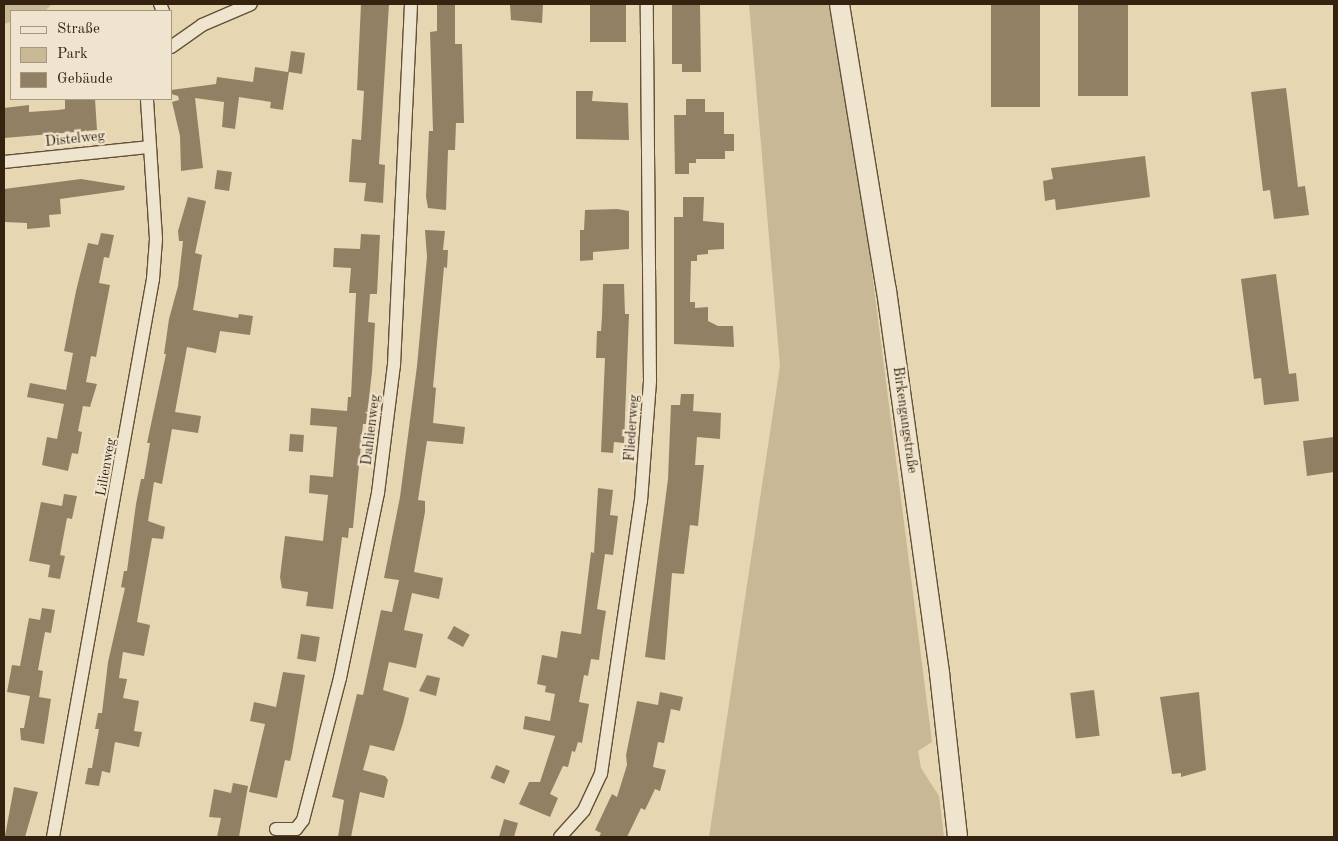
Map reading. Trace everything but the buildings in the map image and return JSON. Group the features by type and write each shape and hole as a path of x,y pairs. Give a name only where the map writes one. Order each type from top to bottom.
{"street":[{"path":"173,41 202,24 251,4"},
{"name":"Dahlienweg","path":"276,829 296,828 303,820 340,678 378,493 394,365 410,4"},
{"name":"Fliederweg","path":"560,837 584,810 602,774 641,501 650,380 647,4"},
{"name":"Birkengangstraße","path":"839,4 886,290 938,663 957,837"},
{"name":"Lilienweg","path":"53,837 153,279 156,239 146,100"},
{"name":"Distelweg","path":"4,162 149,147"}],"green space":[{"path":"4,4 52,4 46,10 10,10 10,22 4,24"},
{"path":"749,4 828,4 866,225 932,742 918,751 921,768 939,796 944,837 709,837 780,366"}]}
